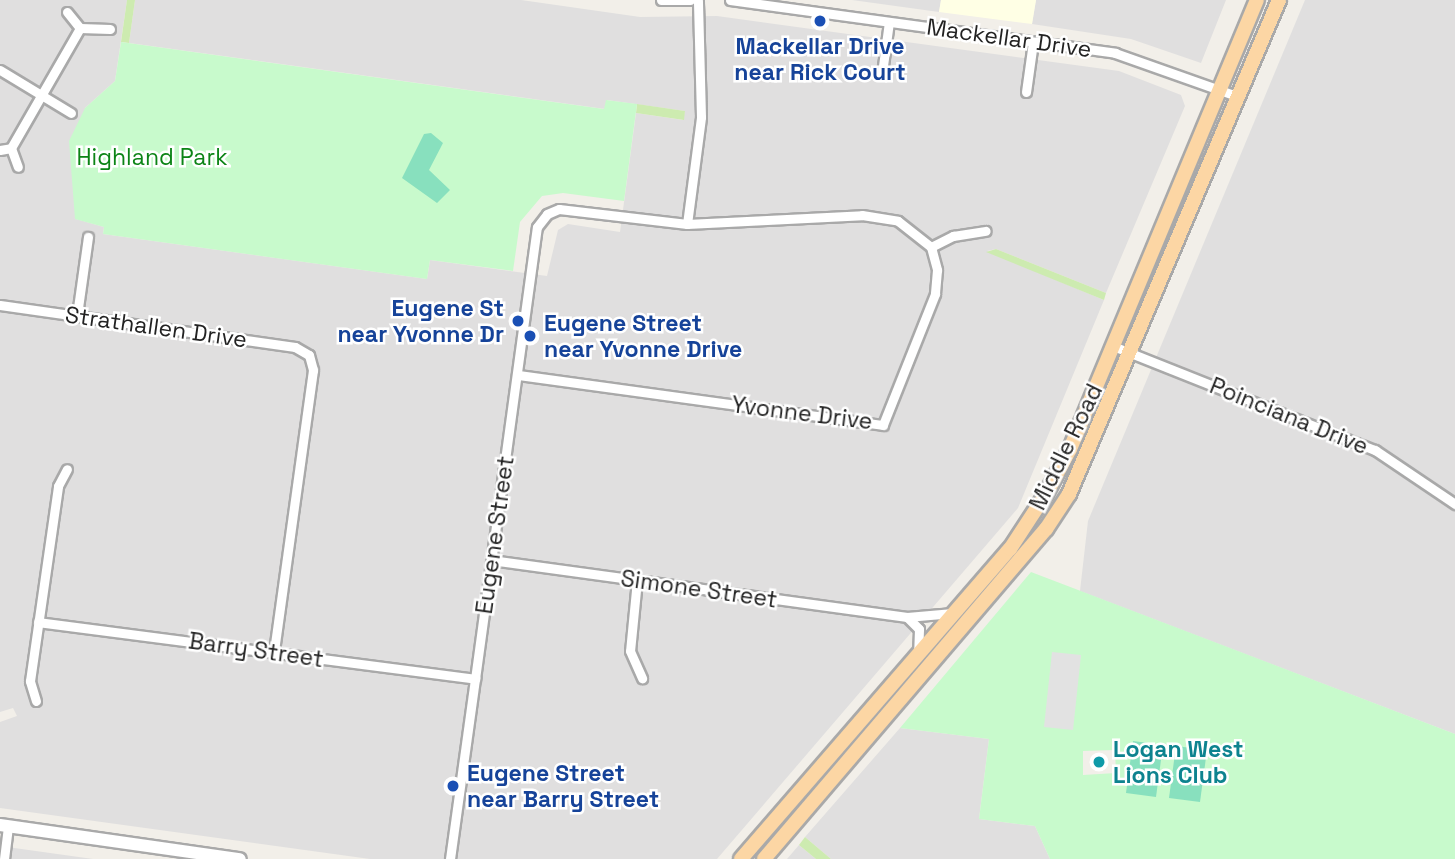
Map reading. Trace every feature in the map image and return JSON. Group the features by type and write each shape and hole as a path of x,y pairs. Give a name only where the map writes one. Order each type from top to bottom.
{"main road":[{"name":"Middle Road","path":"741,859 1010,549 1041,503 1070,449 1257,0"},
{"name":"Middle Road","path":"764,859 1046,529 1089,455 1279,0"}],"street":[{"path":"661,0 690,0"},
{"path":"698,0 701,117 687,224 862,215 898,221 931,247 953,236 986,231"},
{"name":"Mackellar Drive","path":"730,0 1139,59 1239,97"},
{"path":"67,12 80,29"},
{"path":"882,73 889,22"},
{"path":"80,29 110,29"},
{"path":"0,150 11,148 80,29"},
{"path":"1026,92 1033,42"},
{"path":"0,70 71,113"},
{"path":"11,148 18,167"},
{"name":"Eugene Street","path":"450,859 537,227 547,214 575,210 687,224"},
{"path":"77,315 88,237"},
{"name":"Yvonne Drive","path":"517,375 883,425 935,294 937,270 931,247"},
{"name":"Strathallen Drive","path":"0,305 295,347 309,355 313,370 274,652"},
{"name":"Poinciana Drive","path":"1114,346 1375,450 1455,504"},
{"path":"36,701 30,681 58,486 67,468"},
{"name":"Simone Street","path":"491,560 907,617 953,613"},
{"path":"637,580 630,651 642,678"},
{"path":"907,617 919,629 918,652"},
{"name":"Barry Street","path":"38,622 475,679"},
{"path":"4,859 4,826 240,859"}],"shaded area":[{"path":"0,0 127,0 115,81 85,108 76,219 104,227 103,234 427,279 430,260 547,276 558,230 568,224 620,232 636,113 683,120 685,111 607,100 605,109 129,43 135,0 521,0 640,17 717,16 1119,71 1181,95 1185,106 1106,293 996,249 987,251 1104,300 1018,508 717,859 370,859 0,808 0,722 17,716 13,708 0,712"},
{"path":"852,0 941,0 939,12"},
{"path":"941,0 1036,0 1032,24 939,12"},
{"path":"1036,0 1226,0 1201,63 1131,39 1032,24"},
{"path":"1305,0 1455,0 1455,734 1080,591 1088,521"},
{"path":"1052,652 1081,655 1073,730 1044,727"},
{"path":"900,728 989,739 979,819 1035,826 1050,859 831,859 805,837"},
{"path":"799,845 816,859 787,859"},
{"path":"0,846 93,859 0,859"}],"green space":[{"path":"127,0 135,0 129,43 121,42"},
{"name":"Highland Park","path":"121,42 604,109 606,100 637,104 624,201 563,193 542,196 520,222 513,271 430,260 427,279 103,234 104,227 75,219 69,141 85,108 115,81"},
{"path":"637,104 685,111 684,120 636,113"},
{"path":"431,133 443,143 429,170 450,190 437,203 402,178 424,134"},
{"path":"996,249 1106,293 1104,300 986,252"},
{"path":"1031,572 1455,734 1455,859 1050,859 1035,826 979,819 989,739 900,728","holes":["1115,750 1116,773 1083,775 1083,751"]},
{"path":"1133,741 1163,745 1156,797 1126,793"},
{"path":"1176,746 1207,750 1200,802 1169,798"},
{"path":"805,837 831,859 816,859 799,845"}],"place":[{"name":"Mackellar Drive near Rick Court","path":"820,21"},
{"name":"Eugene St near Yvonne Dr","path":"518,321"},
{"name":"Eugene Street near Yvonne Drive","path":"530,336"},
{"name":"Logan West Lions Club","path":"1099,762"},
{"name":"Eugene Street near Barry Street","path":"453,786"}]}
